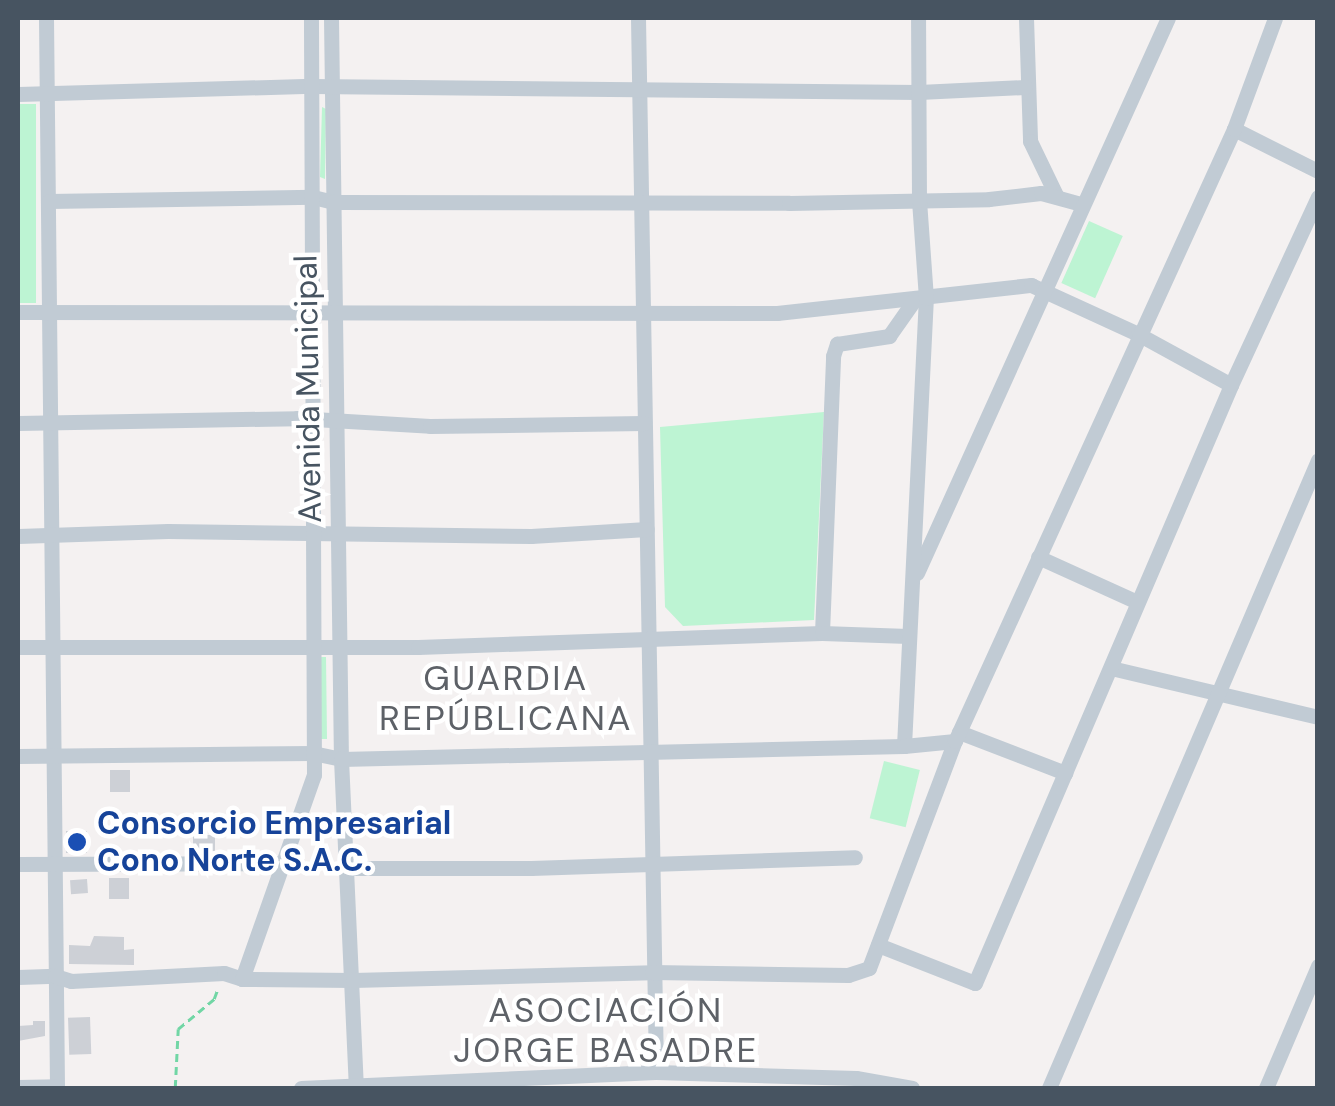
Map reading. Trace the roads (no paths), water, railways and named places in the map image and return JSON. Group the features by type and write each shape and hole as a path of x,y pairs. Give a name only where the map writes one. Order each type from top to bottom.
{"street":[{"path":"18,1087 58,1087 46,18"},
{"name":"Avenida Municipal","path":"242,979 314,774 309,312 313,197 311,18"},
{"name":"Avenida Municipal","path":"331,18 341,760 358,1087"},
{"path":"638,18 656,1072"},
{"path":"904,746 921,298 918,18"},
{"path":"1026,18 1025,87 1030,141 1056,194"},
{"path":"912,586 1080,204 1168,18"},
{"path":"18,977 55,976 71,982 224,973 242,979 353,980 652,972 848,975 869,968 957,736 1234,129 1276,18"},
{"path":"18,94 45,90 312,86 332,90 919,92 1025,87"},
{"path":"1234,129 1318,171"},
{"path":"49,202 313,197 332,202 639,203 919,200 1056,194 1080,204"},
{"path":"878,945 975,983 1231,385 1318,197"},
{"path":"18,312 777,313 1043,288 1231,385"},
{"path":"822,634 833,356 837,344 889,336 921,298"},
{"path":"18,424 310,419 335,424 644,423"},
{"path":"1049,1088 1318,460"},
{"path":"18,536 168,530 530,536 647,529"},
{"path":"1038,556 1137,602"},
{"path":"18,647 312,643 418,647 822,634 908,636"},
{"path":"1111,668 1318,717"},
{"path":"18,756 313,752 341,760 904,746 957,736 1065,773"},
{"path":"348,868 530,868 854,857"},
{"path":"18,864 285,863"},
{"path":"1266,1088 1318,966"},
{"path":"301,1088 656,1072 856,1078 912,1088"}],"place":[{"name":"Consorcio Empresarial Cono Norte S.A.C.","path":"77,842"}],"district":[{"name":"GUARDIA REPÚBLICANA","path":"506,698"},
{"name":"ASOCIACIÓN JORGE BASADRE","path":"606,1030"}]}
